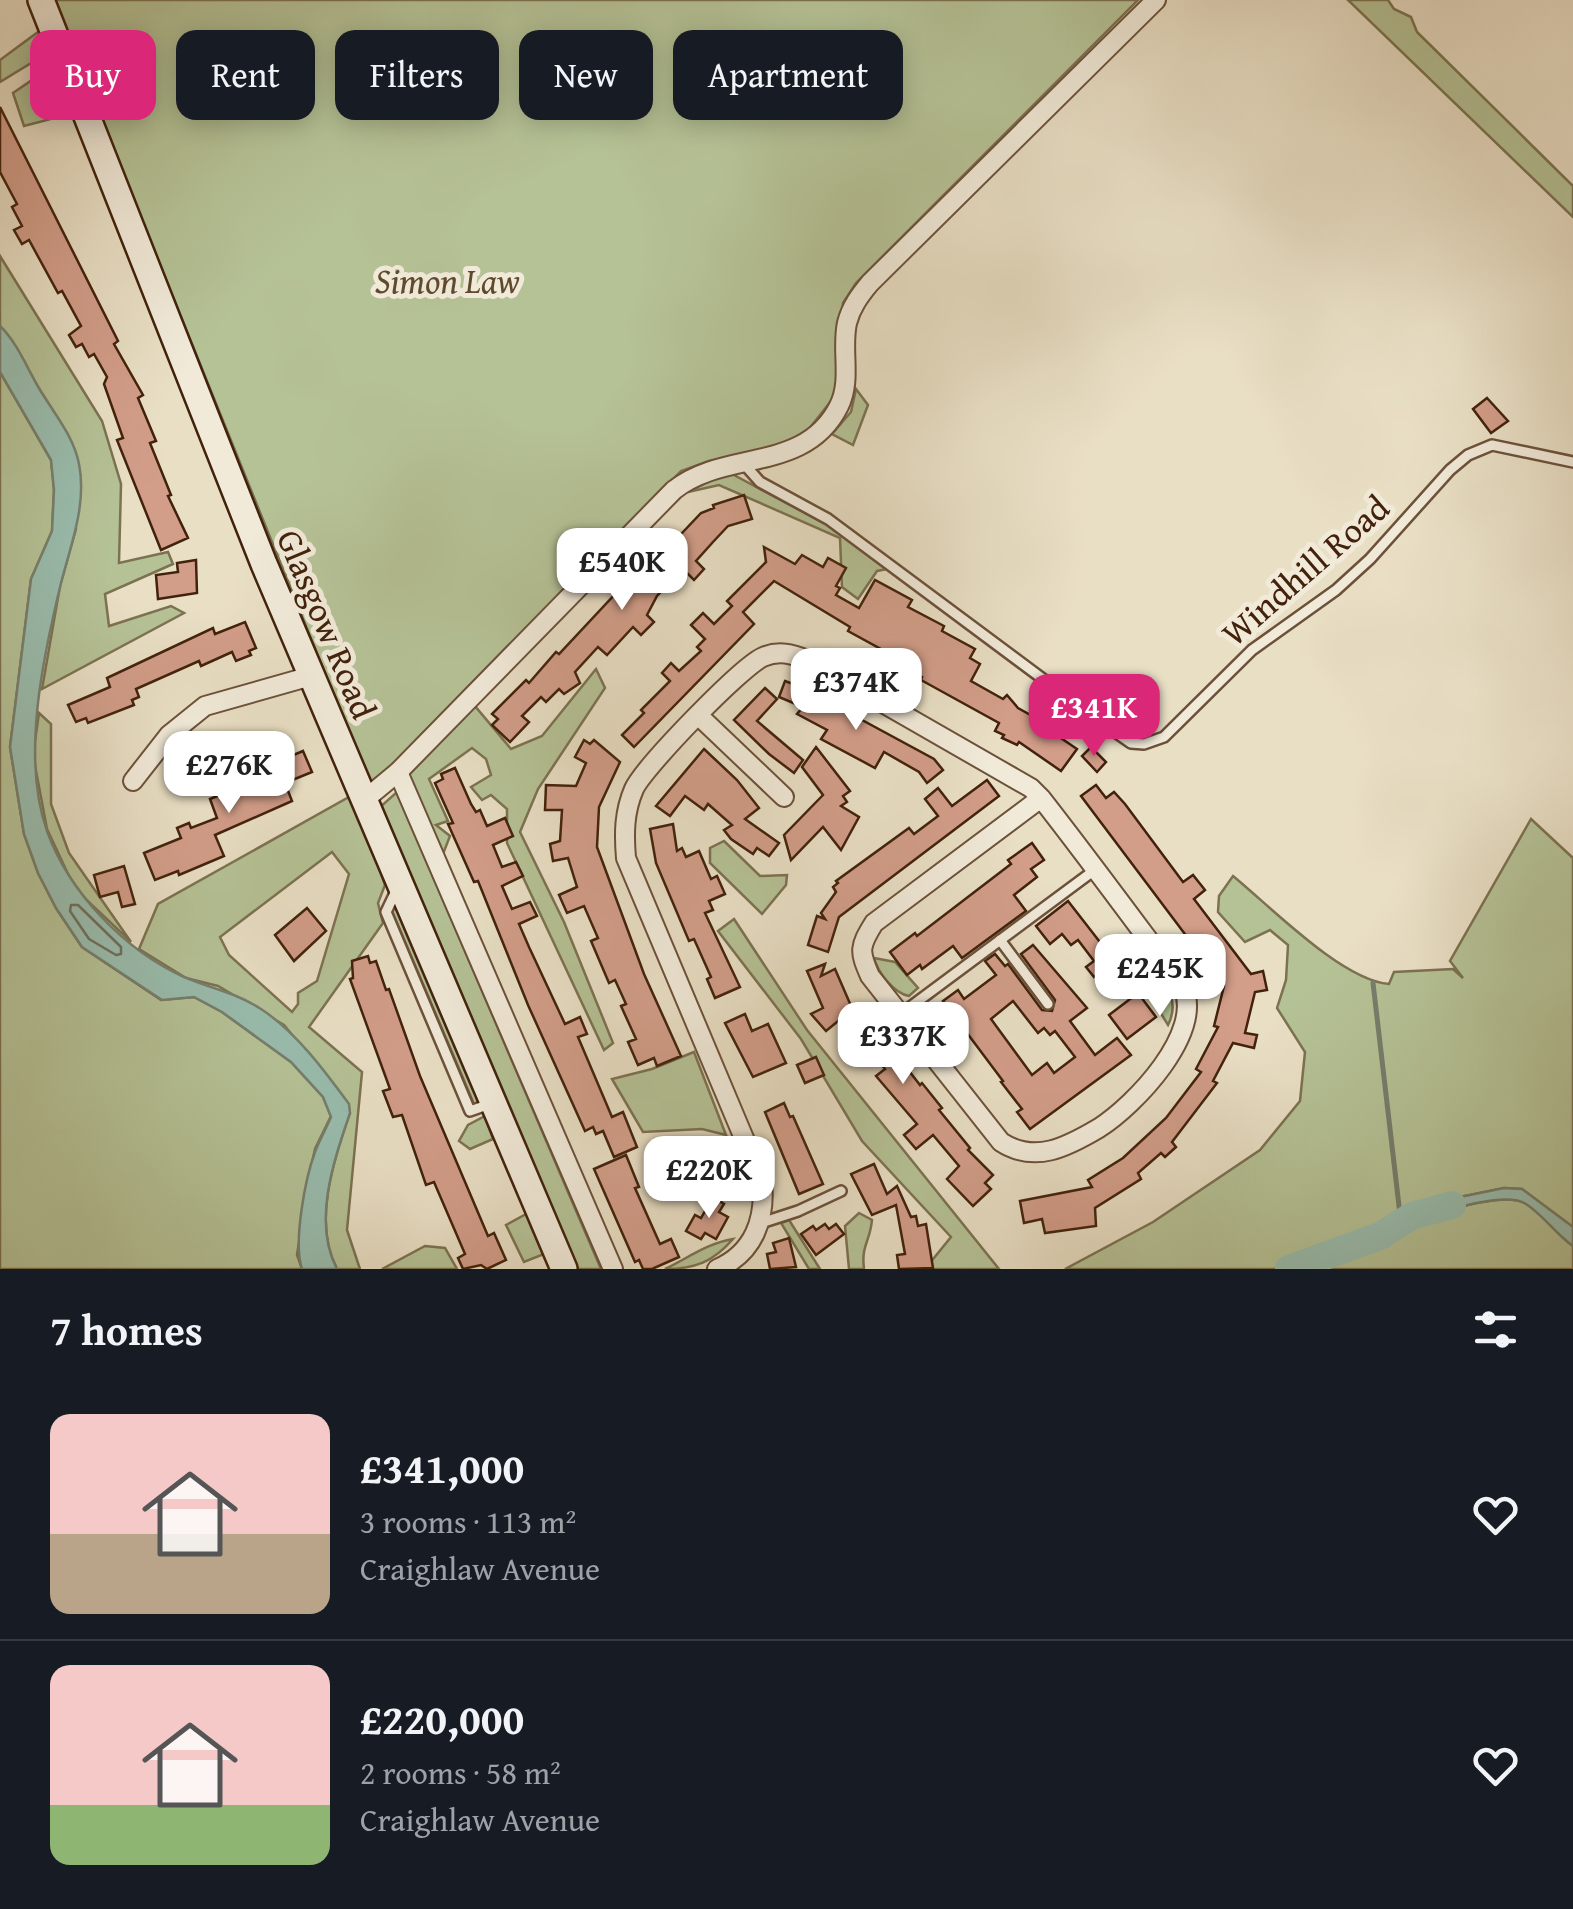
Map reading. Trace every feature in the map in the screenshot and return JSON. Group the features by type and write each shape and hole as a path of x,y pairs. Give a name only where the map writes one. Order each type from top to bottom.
{"main road":[{"name":"Glasgow Road","path":"41,0 206,422 398,884 564,1269"}],"street":[{"path":"363,801 398,772 674,490 690,477 718,468 783,455 808,443 829,422 845,390 846,326 854,303 1156,0"},
{"path":"726,1267 761,1223 762,1181 626,858 625,818 643,772 753,662 780,652 793,654 1014,776 1041,798 1184,987 1188,1012 1168,1060 1138,1097 1107,1123 1074,1143 1037,1155 1016,1152 1001,1142 870,976 860,954 863,940 874,924 1041,798"},
{"path":"133,780 169,735 205,706 311,676"},
{"path":"699,716 784,798"},
{"path":"398,772 612,1269"}],"lane":[{"name":"Windhill Road","path":"744,464 760,482 828,519 1131,743 1144,744 1164,737 1252,650 1359,570 1468,455 1492,446 1573,462"},
{"path":"902,1013 1096,869"},
{"path":"1000,940 1048,1004"},
{"path":"761,1223 798,1212 841,1191"}],"green space":[{"name":"Simon Law","path":"53,0 1138,0 856,283 843,303 835,396 801,439 781,448 709,461 681,471 371,787 101,120 156,120 156,30 65,30"},
{"path":"1348,0 1388,0 1394,9 1411,17 1417,32 1573,186 1573,217"},
{"path":"30,38 30,64 0,82 0,60"},
{"path":"30,81 30,120 47,120 24,126 13,93"},
{"path":"0,256 102,421 121,484 119,563 168,552 173,564 105,594 109,626 171,606 184,613 42,689 60,586 76,529 68,435 0,326"},
{"path":"0,372 51,460 54,490 52,531 31,579 10,747 24,834 38,873 82,947 161,1000 194,997 222,1012 291,1062 323,1097 331,1116 315,1149 309,1177 297,1255 302,1269 0,1269"},
{"path":"856,389 868,405 853,445 832,434 851,412"},
{"path":"724,474 732,474 833,528 887,569 877,571 858,599 842,587 840,538 719,485 688,492"},
{"path":"596,669 605,688 538,789 520,832 564,922 613,1043 604,1050 507,843 507,809 491,795 482,800 471,787 491,775 486,759 472,748 429,779 448,821 436,825 450,836 443,854 407,776 474,705 511,749 542,736"},
{"path":"39,713 51,724 51,804 69,853 131,942 75,889 47,829 33,755"},
{"path":"397,792 601,1269 573,1269 379,808"},
{"path":"349,797 366,830 385,885 378,903 383,923 309,1027 362,1072 347,1230 360,1269 337,1269 326,1231 328,1191 350,1113 348,1103 284,1025 218,986 186,978 139,949 158,904","holes":["332,852 349,874 317,981 298,993 298,1004 292,1012 229,955 220,937"]},
{"path":"1531,819 1573,858 1573,1227 1522,1189 1504,1188 1416,1206 1420,1219 1490,1201 1505,1199 1527,1204 1573,1246 1573,1269 1065,1269 1153,1222 1260,1150 1300,1101 1305,1052 1277,1008 1286,980 1288,945 1270,930 1245,942 1218,912 1219,896 1233,876 1329,957 1370,980 1389,984 1394,972 1453,969 1463,978 1450,961"},
{"path":"724,841 760,876 787,875 786,885 762,914 710,863 710,848"},
{"path":"395,901 480,1101 474,1104 391,909"},
{"path":"734,919 807,1030 999,1269 925,1269 951,1237 862,1141 801,1039 718,931"},
{"path":"874,958 895,962 918,988 909,996 897,991"},
{"path":"1145,960 1168,990 1173,1006 1168,1025 1132,966"},
{"path":"694,1052 726,1135 702,1129 643,1132 612,1079 652,1069"},
{"path":"485,1116 493,1139 470,1149 459,1141 468,1125"},
{"path":"528,1213 544,1254 524,1262 506,1225"},
{"path":"859,1213 872,1220 864,1269 849,1269 845,1226"},
{"path":"789,1220 820,1269 809,1269 781,1223"},
{"path":"733,1239 703,1263 665,1269 707,1247"},
{"path":"425,1246 445,1248 457,1269 382,1269"}],"water":[{"path":"0,326 68,435 81,479 77,524 48,643 38,707 36,772 47,831 69,876 120,935 184,977 242,999 274,1018 309,1052 349,1104 326,1211 326,1231 337,1269 302,1269 300,1258 301,1211 307,1178 331,1117 323,1097 291,1062 222,1012 194,997 162,1000 82,947 38,873 24,834 10,747 31,579 52,531 54,490 51,460 0,372"},
{"path":"1504,1188 1522,1189 1573,1227 1573,1246 1532,1208 1517,1200 1474,1204 1419,1219 1416,1206"}],"building":[{"path":"0,107 118,341 114,344 143,395 138,398 156,441 150,443 188,538 161,550 117,440 123,438 104,384 107,377 94,354 89,357 82,344 76,347 69,335 81,326 29,240 22,244 14,230 22,226 12,207 17,204 0,172"},
{"path":"1487,398 1508,421 1491,433 1473,409"},
{"path":"744,495 752,519 728,526 696,561 704,569 694,580 683,569 657,596 647,615 654,622 641,635 633,627 607,655 598,647 575,672 580,683 564,694 559,689 546,702 541,697 522,716 529,722 510,742 492,725 498,719 492,714 526,680 529,683 556,652 559,654 660,546 665,551 713,505"},
{"path":"764,547 795,564 802,555 823,567 828,558 846,568 836,586 840,588 836,595 859,608 875,580 912,600 908,607 944,626 942,631 975,649 970,658 980,664 971,681 1003,699 1007,695 1018,708 1077,749 1061,771 1019,742 1017,745 1002,738 1004,735 995,731 999,723 921,680 922,677 886,656 888,653 848,631 850,627 774,581 743,612 754,624 634,747 622,735 670,681 662,673 671,663 679,671 701,651 697,647 705,639 691,625 703,613 714,624 732,606 727,601 766,562"},
{"path":"196,560 197,593 158,599 156,575 178,572 177,563"},
{"path":"245,622 256,648 249,651 251,655 236,661 232,652 201,666 199,661 136,689 139,697 132,700 134,705 88,723 86,718 76,722 68,705 110,687 107,678 213,628 215,634"},
{"path":"785,681 853,712 934,759 943,770 927,783 919,772 884,752 875,768 821,739 827,730 797,714 803,707 779,697"},
{"path":"765,688 777,699 757,721 803,760 794,773 734,720"},
{"path":"584,740 590,744 594,740 620,762 599,807 597,847 644,974 681,1056 657,1066 654,1058 638,1065 628,1042 636,1039 621,1006 626,1004 615,980 609,983 591,941 598,938 584,906 567,913 559,895 577,887 568,858 553,861 550,844 560,841 562,810 545,810 546,785 576,786 586,763 575,757"},
{"path":"816,747 850,791 843,796 847,802 841,806 859,817 841,850 823,827 791,860 784,835 823,795 802,767"},
{"path":"1091,747 1106,762 1097,772 1082,756"},
{"path":"704,749 737,780 759,808 745,819 779,843 769,856 757,848 753,854 731,839 724,830 732,825 708,804 704,810 685,796 670,816 656,806"},
{"path":"303,751 312,772 285,783 292,801 215,835 224,856 179,875 178,871 155,880 144,853 181,838 177,828 189,823 191,828 217,818 210,799 247,784 240,767 263,762 265,767"},
{"path":"455,768 471,804 476,812 480,810 487,826 505,818 513,836 493,845 502,867 516,862 523,876 502,886 512,909 530,902 537,916 519,924 529,947 565,1024 580,1017 587,1034 578,1037 612,1117 623,1112 637,1147 614,1157 603,1131 596,1134 593,1127 585,1131 478,881 474,882 448,824 453,823 435,783 443,779 441,774"},
{"path":"987,780 999,796 839,917 828,952 808,945 817,916 825,919 821,913 836,892 836,881 909,828 914,834 938,816 925,799 938,788 952,806"},
{"path":"1096,785 1106,798 1114,792 1125,804 1183,882 1193,875 1205,890 1194,899 1251,974 1263,971 1267,990 1255,992 1245,1033 1257,1035 1254,1048 1233,1043 1213,1081 1217,1083 1172,1142 1176,1147 1165,1157 1161,1153 1138,1173 1141,1179 1095,1208 1096,1226 1045,1233 1042,1219 1024,1223 1020,1201 1092,1187 1088,1180 1123,1158 1166,1118 1201,1072 1196,1069 1218,1027 1214,1026 1224,986 1081,796"},
{"path":"673,824 677,851 682,848 686,857 699,851 711,879 717,876 725,894 709,901 713,910 705,913 740,987 715,998 707,979 711,977 694,939 689,941 656,863 650,829"},
{"path":"1032,843 1044,860 1031,869 1037,877 1014,895 1026,911 962,958 953,946 907,975 890,952 1011,864 1008,860"},
{"path":"124,866 135,904 122,907 118,892 100,897 94,875"},
{"path":"1068,901 1124,973 1112,983 1102,971 1094,977 1086,967 1094,961 1078,940 1071,945 1062,934 1050,944 1036,926"},
{"path":"307,908 326,931 294,961 275,935"},
{"path":"1033,945 1087,1008 1070,1021 1095,1055 1117,1038 1131,1055 1030,1129 1003,1081 943,1001 958,990 964,999 996,975 985,961 995,954 1005,966 1008,964 1042,1010 1052,1011 1055,1000 1021,954","holes":["1013,1001 1038,1033 1044,1028 1050,1035 1055,1031 1075,1057 1054,1073 1047,1063 1032,1075 991,1019"]},
{"path":"368,956 370,963 376,961 386,990 389,989 420,1076 488,1236 494,1233 506,1260 487,1269 481,1265 463,1269 458,1258 465,1254 434,1182 426,1185 402,1115 393,1117 383,1091 390,1089 350,979 352,961"},
{"path":"825,964 821,976 835,969 855,1015 861,1009 942,1108 939,1110 968,1150 993,1175 985,1183 991,1189 973,1206 947,1179 959,1166 933,1135 916,1149 904,1135 917,1124 876,1076 885,1069 843,1017 826,1031 811,1014 823,1008 807,971"},
{"path":"1138,993 1156,1017 1127,1039 1109,1015"},
{"path":"745,1014 752,1031 768,1024 786,1063 753,1077 725,1023"},
{"path":"816,1057 824,1075 805,1083 797,1065"},
{"path":"784,1103 823,1184 799,1194 765,1112"},
{"path":"718,1148 734,1182 712,1191 700,1155"},
{"path":"626,1155 639,1187 635,1188 660,1244 671,1239 679,1257 652,1269 643,1269 639,1260 635,1262 594,1169"},
{"path":"874,1164 887,1194 897,1186 911,1217 916,1216 918,1226 926,1224 933,1268 899,1269 897,1255 905,1254 896,1205 872,1215 851,1174"},
{"path":"713,1197 724,1204 719,1212 728,1217 716,1239 705,1233 701,1239 686,1231 695,1215 701,1218"},
{"path":"825,1224 829,1229 836,1224 844,1234 816,1255 801,1234"},
{"path":"789,1238 796,1267 770,1269 767,1254 776,1252 773,1243"}],"waterway":[{"path":"1373,983 1401,1223"},
{"path":"1289,1269 1380,1236 1412,1216 1452,1205"}]}
